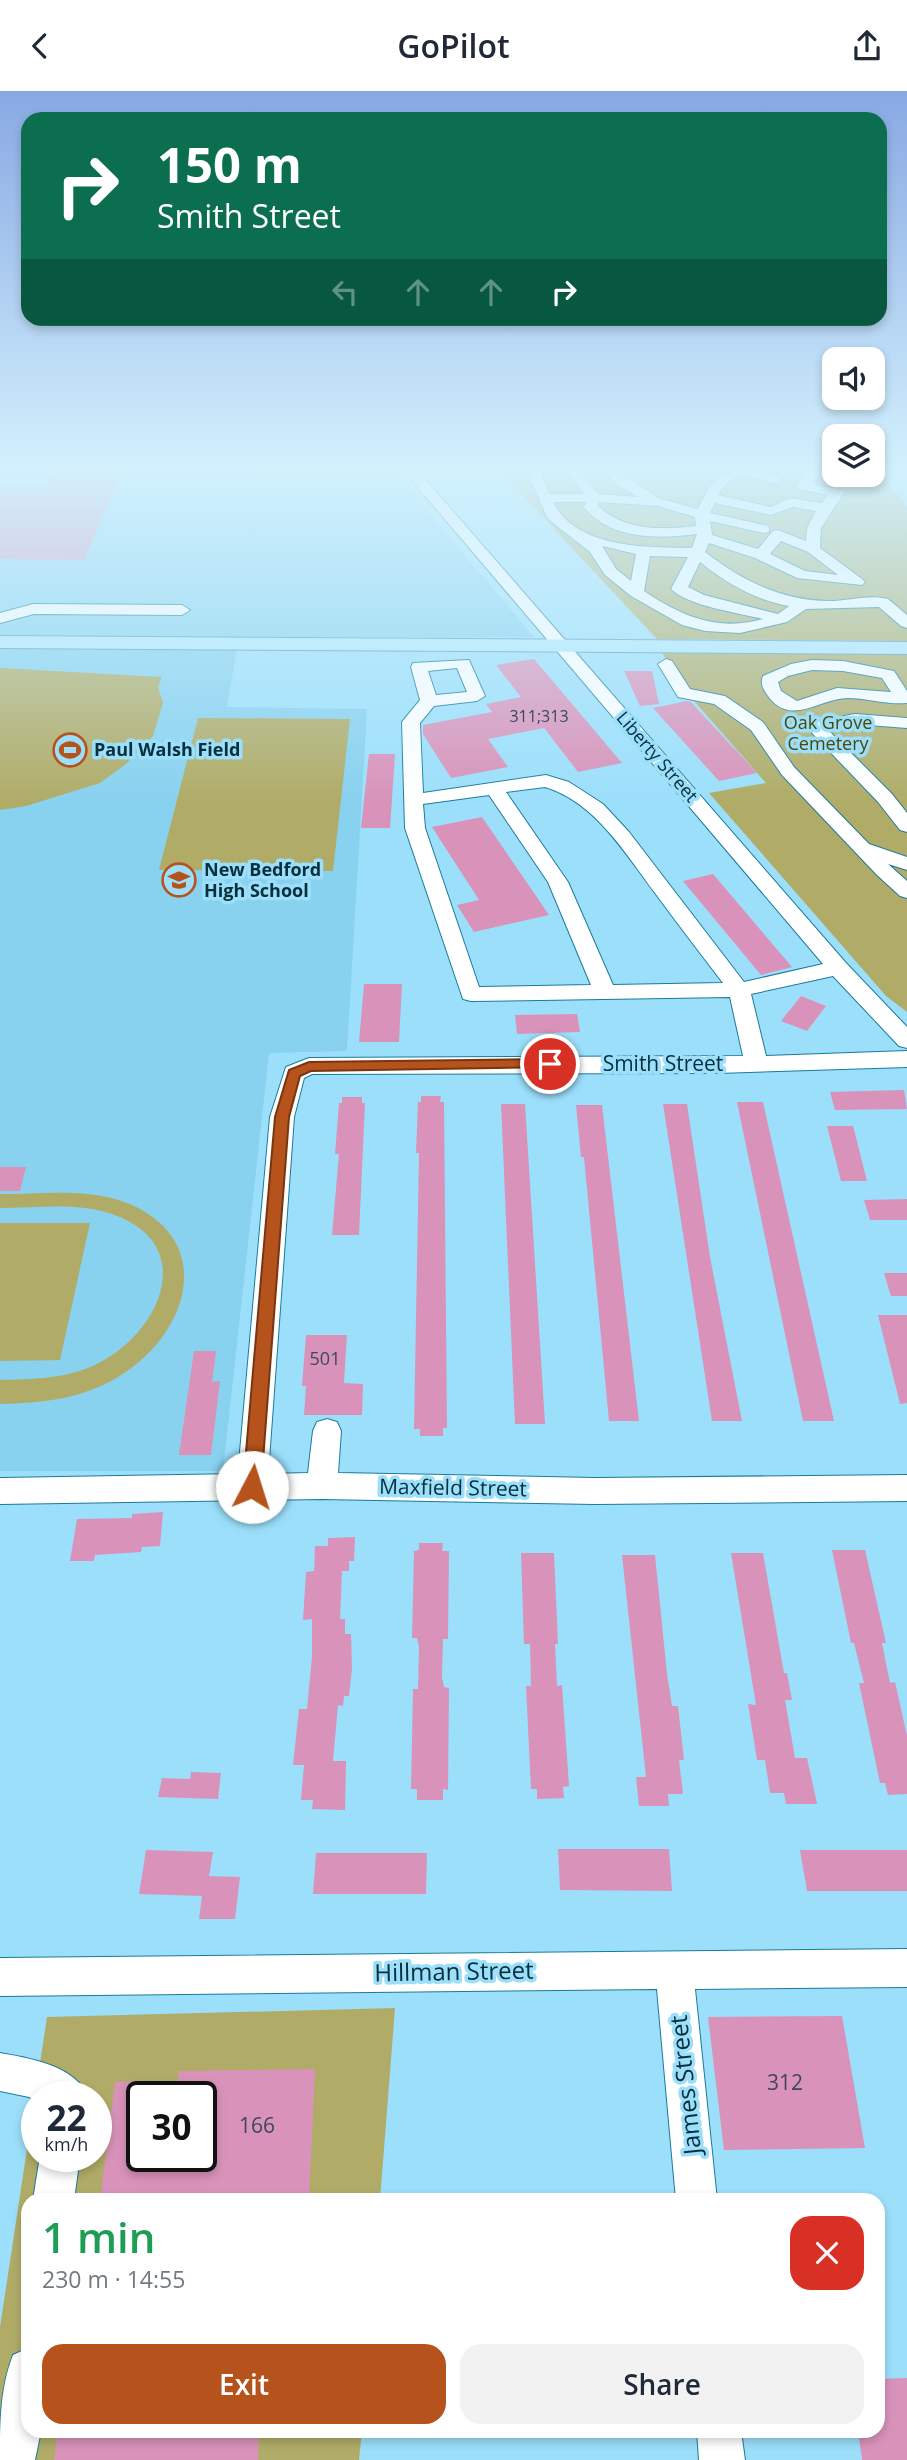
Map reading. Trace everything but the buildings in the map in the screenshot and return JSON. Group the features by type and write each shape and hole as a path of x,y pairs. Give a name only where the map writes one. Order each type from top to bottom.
{"main road":[{"path":"0,642 907,647"}],"street":[{"name":"Liberty Street","path":"505,581 838,968 907,1041"},
{"path":"621,581 675,619 706,628 739,629 781,619 801,605"},
{"path":"636,593 638,581"},
{"path":"683,581 679,589 699,598 781,619"},
{"path":"732,581 753,592 801,605 850,606 883,603"},
{"path":"846,581 857,582 907,624"},
{"path":"5,616 33,610 182,610"},
{"path":"666,664 684,693 719,700 757,726 783,765 907,892"},
{"path":"906,698 888,675 845,667 807,666 785,671 769,680 772,692 778,698 798,706 809,724 823,730 821,733 885,798 907,826"},
{"path":"798,706 820,695 844,691 906,698"},
{"path":"429,701 411,722 415,828 471,994 739,989 838,968"},
{"path":"809,724 855,719 907,723"},
{"path":"414,800 546,781 562,786 596,809 622,836 739,989 756,1063"},
{"path":"494,788 558,882 604,992"},
{"path":"861,847 907,864"},
{"name":"Smith Street","path":"252,1487 282,1117 294,1073 309,1066 756,1063 907,1059"},
{"path":"322,1486 327,1431"},
{"name":"Maxfield Street","path":"0,1491 322,1486 595,1491 907,1489"},
{"name":"Hillman Street","path":"0,1977 907,1968"},
{"name":"James Street","path":"674,1970 696,2193"},
{"path":"0,2072 40,2081"},
{"path":"55,2193 58,2172"},
{"path":"10,2460 16,2452 21,2418"},
{"path":"720,2438 722,2460"}],"shaded area":[{"name":"New Bedford High School","path":"0,581 486,581 534,637 239,637 227,707 367,709 347,1051 269,1053 223,1471 0,1471"}],"green space":[{"path":"602,581 907,581 907,641 657,639"},
{"name":"Oak Grove Cemetery","path":"662,653 907,654 907,1012 886,996 709,793 766,783 694,701"},
{"name":"Paul Walsh Field","path":"0,668 162,677 158,687 163,703 153,736 126,764 100,783 26,806 0,810"},
{"path":"198,718 350,719 333,871 159,870"},
{"path":"67,1193 101,1196 132,1205 159,1222 176,1243 183,1267 183,1291 175,1316 161,1339 141,1360 118,1377 76,1395 46,1401 0,1404 0,1380 72,1373 95,1365 118,1351 137,1333 152,1312 161,1290 163,1267 156,1246 139,1228 112,1214 71,1207 0,1208 0,1194"},
{"path":"0,1223 90,1223 60,1360 0,1361"},
{"path":"395,2008 381,2193 21,2193 21,2438 361,2438 359,2460 0,2460 0,2327 24,2172 112,2172 112,2081 37,2081 47,2017"}],"place":[{"name":"Paul Walsh Field","path":"70,750"},
{"name":"New Bedford High School","path":"179,880"}],"route":[{"path":"252,1487 282,1117 294,1073 309,1066 550,1064"}]}
